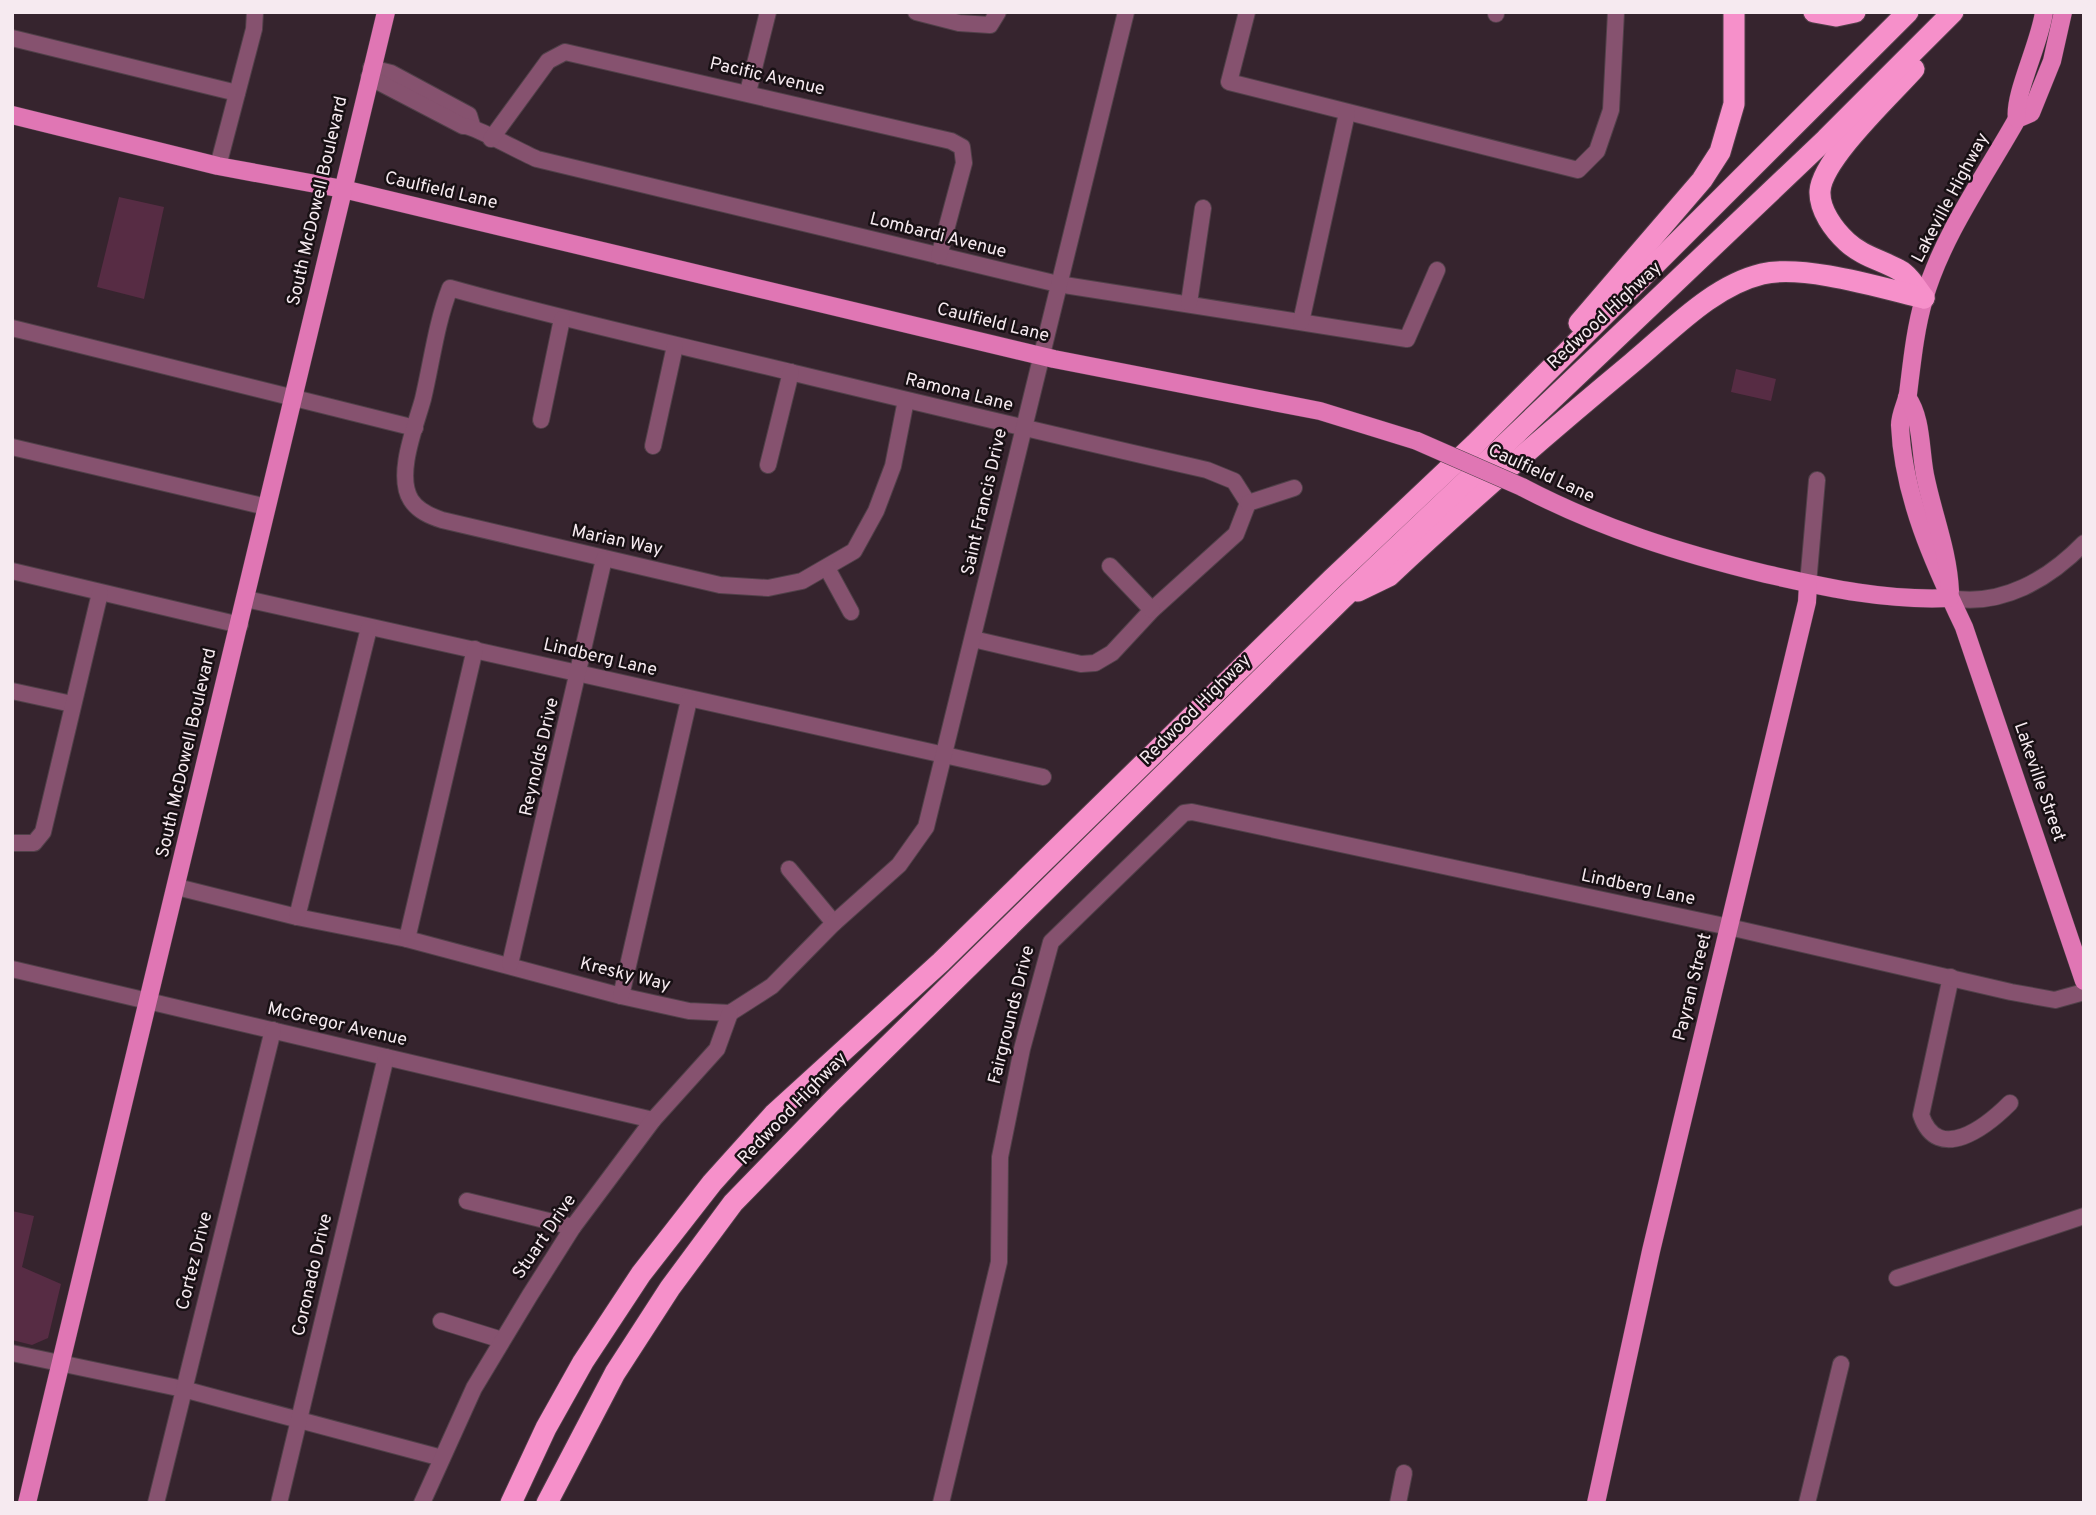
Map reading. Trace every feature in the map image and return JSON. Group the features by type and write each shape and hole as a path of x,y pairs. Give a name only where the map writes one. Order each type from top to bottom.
{"highway":[{"path":"1475,444 1717,159 1730,129 1734,104 1734,12"},
{"path":"1814,12 1836,16 1855,12"},
{"name":"Redwood Highway","path":"511,1502 564,1395 641,1274 712,1183 774,1114 941,962 1332,579 1475,444 1908,12"},
{"name":"Redwood Highway","path":"547,1503 615,1373 670,1288 733,1203 834,1098 1341,600 1826,139 1953,12"},
{"path":"1924,298 1901,270 1866,256 1847,242 1822,209 1821,183 1834,159 1964,12"},
{"path":"1341,600 1389,576 1562,421 1710,299 1742,281 1772,272 1802,272 1924,298"},
{"path":"557,1503 562,1471"}],"main road":[{"name":"South McDowell Boulevard","path":"27,1503 386,12"},
{"name":"Lakeville Highway","path":"2018,119 2015,105 2033,61 2044,12"},
{"name":"Lakeville Highway","path":"1924,298 1942,253 2018,119 2031,113 2044,83 2063,12"},
{"name":"Caulfield Lane","path":"12,115 218,166 343,189 1039,356 1320,411 1417,441 1563,508 1648,542 1808,584 1897,600 1950,598"},
{"name":"Lakeville Street","path":"1924,298 1908,397 1916,409 1925,476 1946,549 1950,598 1964,627 2084,981"},
{"name":"Payran Street","path":"1596,1503 1651,1251 1777,733 1807,602 1808,584"}],"street":[{"path":"218,166 256,12"},
{"path":"748,92 768,12"},
{"path":"916,12 959,23 990,25 998,12"},
{"name":"Saint Francis Drive","path":"945,757 1039,356 1125,12"},
{"path":"1247,12 1229,82 1578,170 1597,151 1611,110 1616,12"},
{"path":"12,38 237,93"},
{"name":"Pacific Avenue","path":"491,139 548,61 565,51 951,141 962,148 964,163 939,256"},
{"name":"Lombardi Avenue","path":"370,73 391,72 469,115 472,125 491,139 537,159 1058,284 1407,339 1437,270"},
{"path":"1301,322 1347,113"},
{"path":"1189,303 1203,208"},
{"name":"Ramona Lane","path":"415,428 431,349 450,288 562,319 1207,470 1234,481 1248,503"},
{"path":"541,420 562,319"},
{"path":"12,328 415,428"},
{"path":"653,446 675,346"},
{"path":"768,466 791,372"},
{"name":"Marian Way","path":"415,428 408,452 406,481 410,499 424,514 720,585 768,588 802,581 854,551 876,511 893,466 906,400"},
{"path":"12,447 267,506"},
{"name":"Payran Street","path":"1808,584 1817,480"},
{"path":"973,639 1081,664 1095,663 1112,653 1152,610 1236,534 1248,503 1294,488"},
{"name":"Caulfield Lane","path":"1950,598 2003,586 2039,570 2052,560 2066,557 2084,542"},
{"name":"Reynolds Drive","path":"510,964 580,672 604,559"},
{"path":"1110,566 1152,610"},
{"path":"827,568 850,612"},
{"path":"12,572 240,625"},
{"path":"12,843 34,844 43,831 100,593"},
{"name":"Lindberg Lane","path":"246,599 1043,777"},
{"path":"297,917 369,628"},
{"path":"407,939 475,649"},
{"path":"12,691 72,704"},
{"path":"621,996 689,700"},
{"path":"730,1013 772,986 834,923 899,865 926,827 945,757"},
{"name":"Lindberg Lane","path":"1184,813 1203,814 2055,1000 2084,992"},
{"name":"Fairgrounds Drive","path":"941,1503 999,1262 1000,1157 1022,1049 1051,942 1184,813"},
{"path":"789,869 834,923"},
{"name":"Kresky Way","path":"177,887 297,917 407,939 510,964 621,996 689,1011 730,1013"},
{"name":"McGregor Avenue","path":"12,969 653,1120"},
{"path":"1951,977 1921,1115 1924,1126 1939,1139 1952,1140 1989,1124 2010,1103"},
{"name":"Stuart Drive","path":"422,1503 474,1388 573,1227 653,1120 717,1049 730,1013"},
{"name":"Cortez Drive","path":"156,1503 273,1030"},
{"name":"Coronado Drive","path":"279,1503 386,1057"},
{"path":"467,1201 573,1227"},
{"path":"1898,1278 2084,1216"},
{"path":"441,1321 502,1340"},
{"path":"12,1353 183,1389 442,1458"},
{"path":"1807,1503 1841,1364"},
{"path":"1398,1503 1404,1473"}],"shaded area":[{"path":"119,197 164,207 144,299 97,287"},
{"path":"1736,369 1776,379 1771,401 1731,392"},
{"path":"12,1211 34,1216 22,1267 61,1284 48,1338 32,1345 12,1340"}]}
